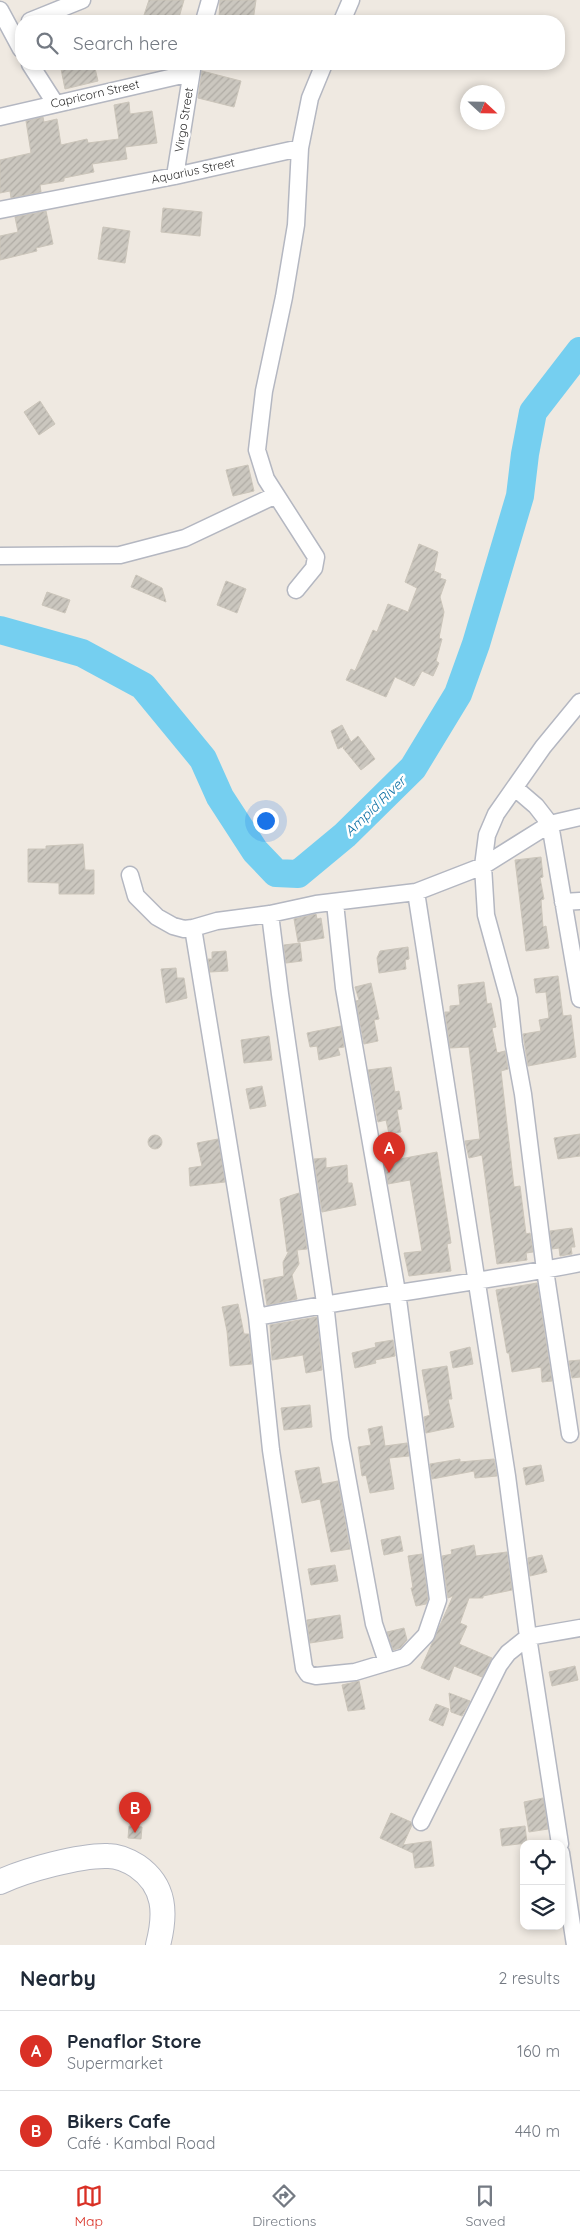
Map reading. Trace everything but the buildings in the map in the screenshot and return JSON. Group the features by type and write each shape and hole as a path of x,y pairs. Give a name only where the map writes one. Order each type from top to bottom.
{"street":[{"path":"45,15 82,0"},
{"path":"206,15 210,0"},
{"path":"345,15 351,0"},
{"path":"0,10 15,26"},
{"path":"34,70 55,103"},
{"name":"Capricorn Street","path":"0,116 184,70"},
{"name":"Virgo Street","path":"175,176 192,70"},
{"path":"296,590 314,568 316,557 266,479 257,450 264,391 284,297 296,226 300,148 310,98 322,70"},
{"name":"Aquarius Street","path":"0,210 175,176 300,148"},
{"path":"0,556 120,555 185,538 276,495"},
{"path":"570,1434 545,1270 509,999 486,915 483,866 487,835 496,814 543,747 580,702"},
{"path":"514,788 536,806 550,824 580,999"},
{"path":"130,875 136,896 157,917 173,926 184,929 193,928 217,921 270,914 316,904 416,892 483,866 550,824 580,817"},
{"path":"416,892 507,1476 528,1638 559,1840"},
{"path":"563,902 580,900"},
{"path":"193,928 257,1317 272,1460 304,1668 308,1674 316,1676 355,1672 405,1657 426,1635 438,1600 397,1292 344,988 335,903"},
{"path":"270,914 325,1303 340,1438 374,1624 387,1662"},
{"path":"257,1317 325,1303 476,1282 580,1263"},
{"path":"421,1822 498,1665 508,1653 528,1638 580,1628"},
{"path":"0,1882 72,1859 110,1856 130,1862 145,1872 157,1885 162,1909 158,1945"},
{"path":"565,1879 575,1945"}],"waterway":[{"name":"Ampid River","path":"0,630 82,653 143,686 203,759 220,797 255,851 276,873 298,874 345,835 413,768 458,694 476,644 520,496 533,412 580,351"}],"place":[{"name":"Penaflor Store","path":"389,1173"},
{"name":"Bikers Cafe","path":"135,1833"}]}
